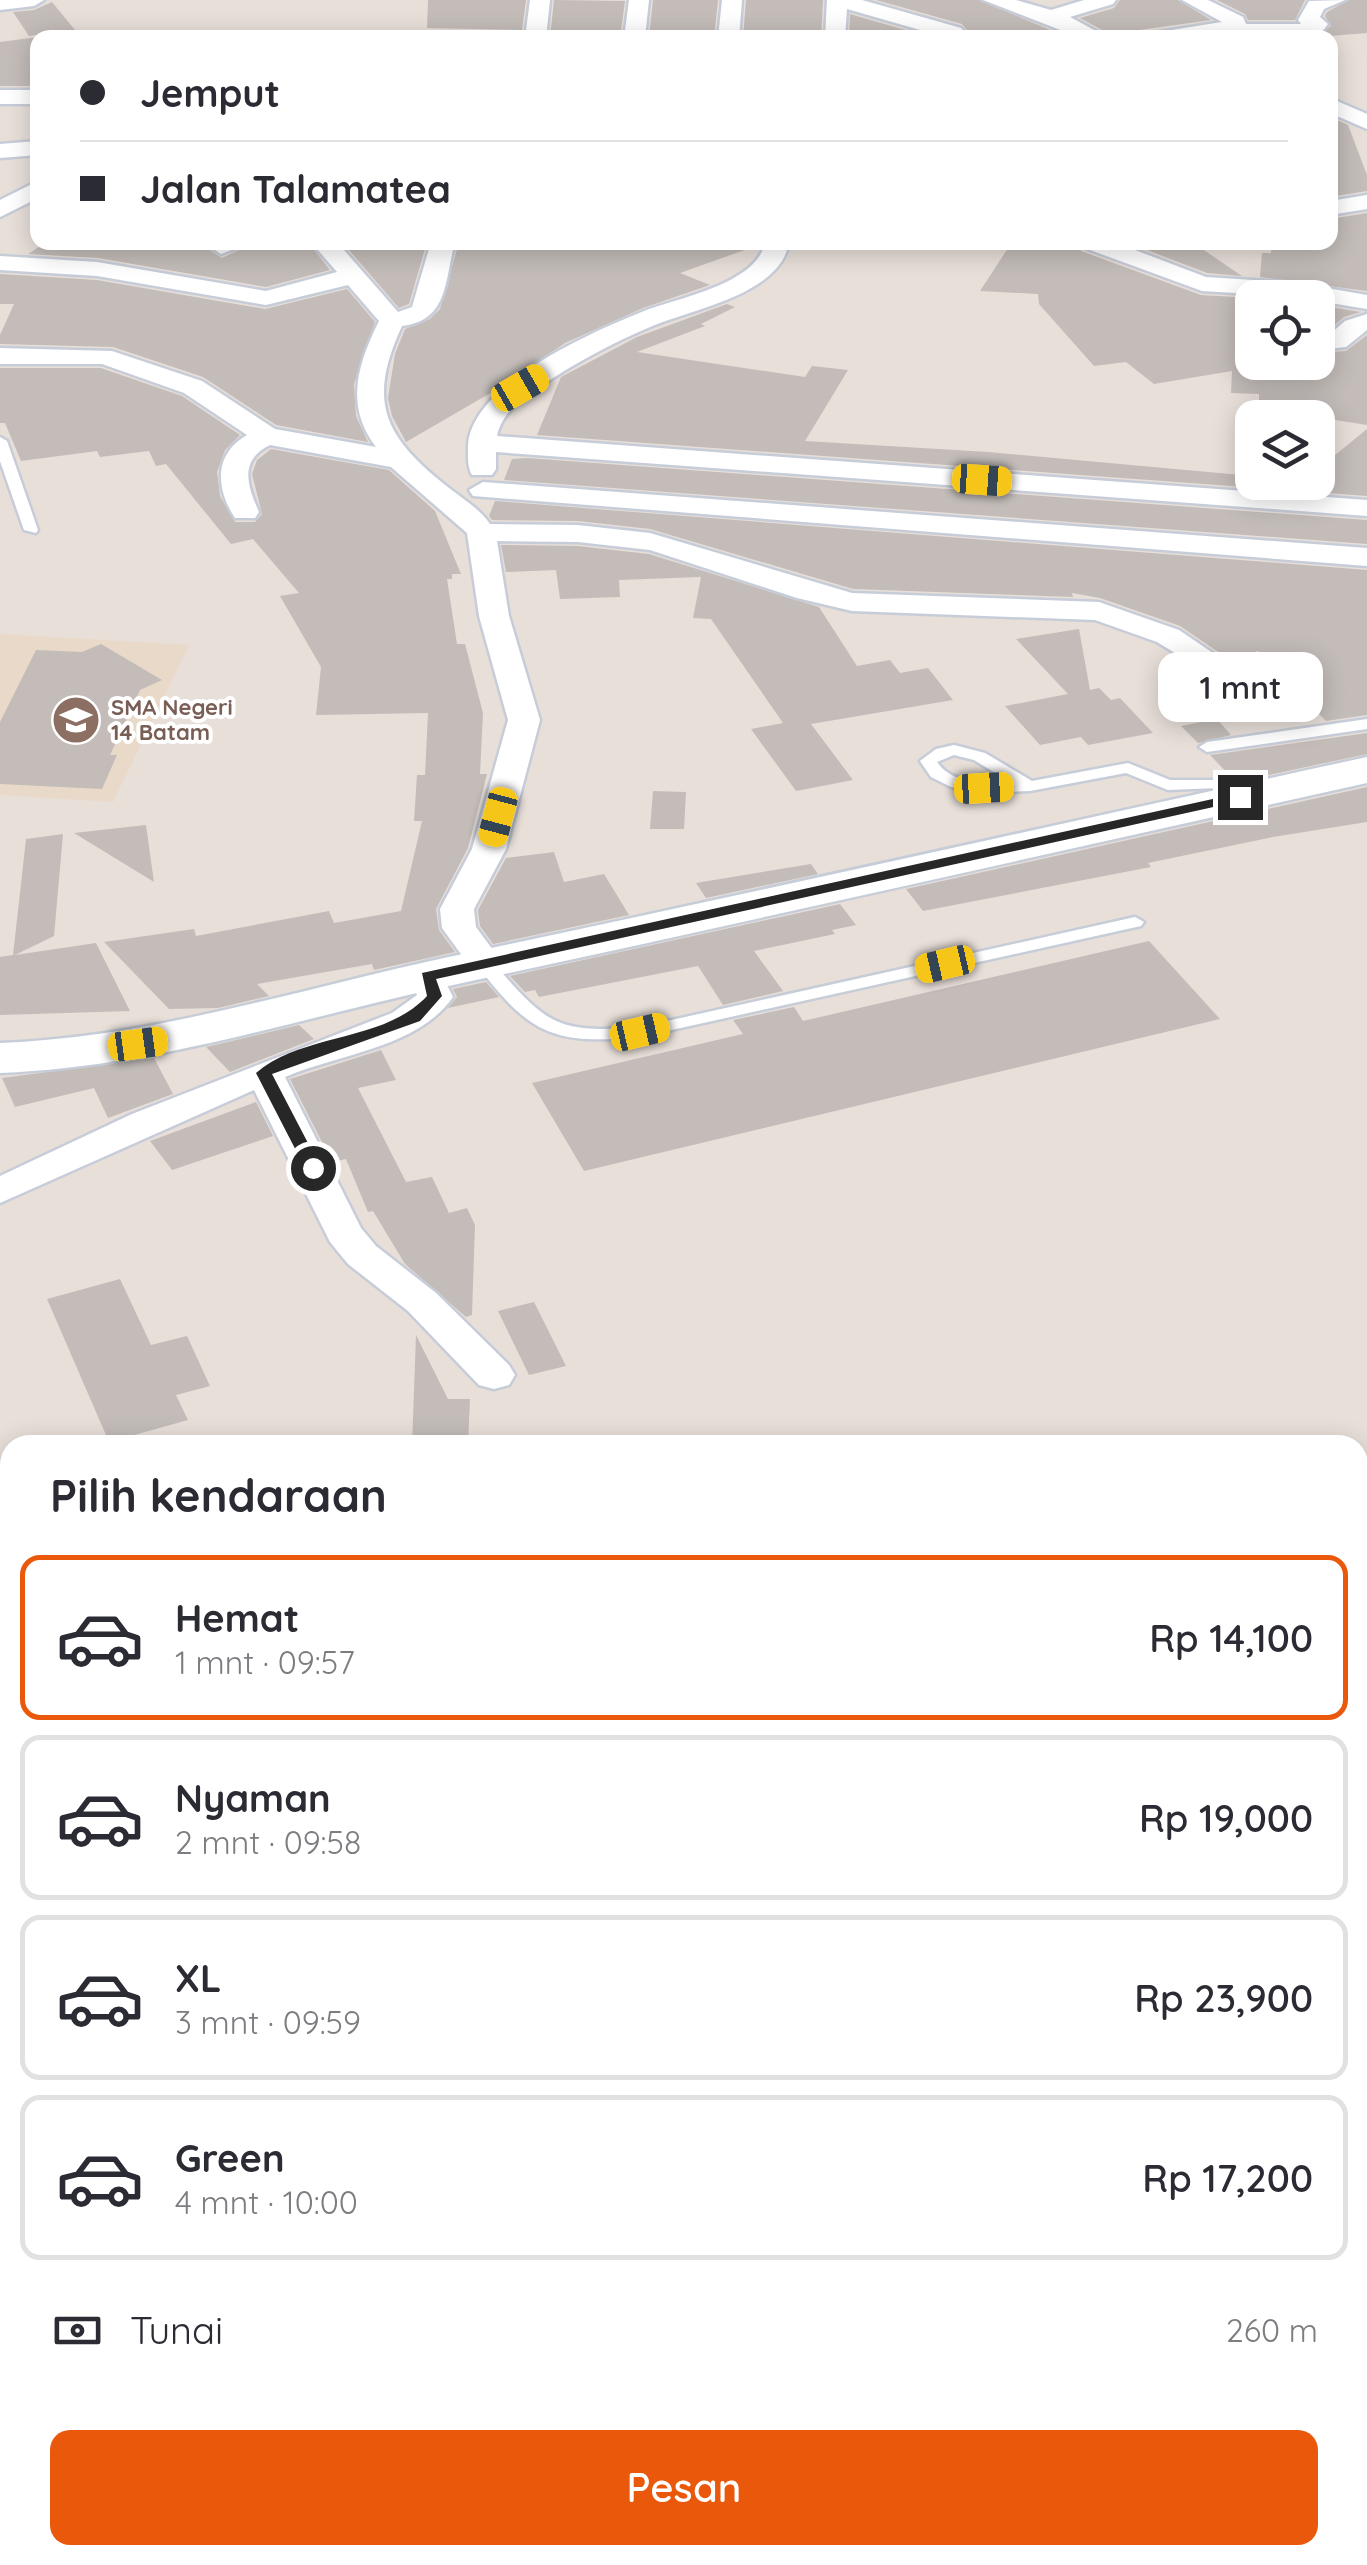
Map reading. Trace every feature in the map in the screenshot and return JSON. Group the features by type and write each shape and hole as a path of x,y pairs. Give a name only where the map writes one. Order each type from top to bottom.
{"street":[{"path":"0,4 34,0"},
{"path":"535,30 540,0"},
{"path":"635,30 639,0"},
{"path":"729,30 732,0"},
{"path":"836,30 838,0 947,30"},
{"path":"993,0 1052,16 1082,30"},
{"path":"1052,16 1106,0"},
{"path":"1192,0 1236,22 1236,26 1219,30"},
{"path":"1303,30 1318,24 1308,20 1316,5 1335,0"},
{"path":"1226,29 1241,30"},
{"path":"0,97 30,97"},
{"path":"1338,109 1367,122"},
{"path":"0,151 30,149"},
{"path":"0,210 30,193"},
{"path":"1338,207 1367,202"},
{"path":"7,263 31,250"},
{"path":"331,250 392,320"},
{"path":"392,320 424,312 441,250"},
{"path":"486,965 459,928 457,909 489,849 524,720 494,616 477,527 484,490 481,443 487,420 520,388 652,316 724,290 760,271 771,262 775,250"},
{"path":"1110,250 1202,284 1276,288 1367,302"},
{"path":"98,270 124,252"},
{"path":"7,263 98,270 266,298 318,288 355,274"},
{"path":"392,320 370,368 370,410 379,436 395,459 477,527 596,534 674,547 824,598 852,602 1099,611 1168,636 1217,666"},
{"path":"1335,342 1354,326 1367,322"},
{"path":"0,356 102,356 156,371 193,387 267,436 395,459"},
{"path":"246,512 235,489 236,455 244,445 267,436"},
{"path":"481,443 1367,508"},
{"path":"484,490 1367,557"},
{"path":"0,1058 78,1053 169,1040 428,976 1367,770"},
{"path":"0,1191 144,1122 288,1060 415,1018 435,996 428,976"},
{"path":"264,1073 344,1234 362,1256 422,1302 494,1375"}],"lane":[{"path":"0,441 31,530"},
{"path":"1207,747 1367,724"},
{"path":"1030,786 996,769 982,754 964,749 939,752 928,761 937,774 957,784 984,788 1030,786 1128,768 1168,786 1222,783 1240,797"},
{"path":"486,965 531,1018 550,1031 590,1038 640,1032 1135,922"}],"shaded area":[{"name":"SMA Negeri 14 Batam","path":"0,634 189,645 113,802 0,795"}],"building":[{"path":"428,0 526,0 522,30 427,28"},
{"path":"554,0 625,1 621,30 551,30"},
{"path":"653,0 718,0 715,30 650,30"},
{"path":"746,0 823,0 821,30 744,30"},
{"path":"876,0 979,0 1050,30 967,30 962,24"},
{"path":"1120,0 1178,0 1211,20 1139,30 1102,30 1080,18 1114,8"},
{"path":"1217,0 1305,0 1295,20 1248,20 1245,14"},
{"path":"1349,0 1367,0 1367,33 1338,35 1338,30 1326,30 1331,26 1325,16"},
{"path":"52,2 75,30 30,30 29,36 13,12 34,10"},
{"path":"850,14 905,30 849,30"},
{"path":"30,38 30,86 0,86 0,42"},
{"path":"1338,121 1348,125 1367,175 1367,191 1338,196"},
{"path":"1367,213 1367,291 1335,287 1335,280 1260,277 1262,253 1338,250 1338,218"},
{"path":"34,250 212,250 222,258 239,250 314,250 330,270 266,287 98,258 28,254"},
{"path":"349,250 425,250 409,304 399,308"},
{"path":"457,250 745,250 680,273 710,285 643,308 565,343 499,388 406,442 392,416 388,398 395,354 405,329 430,319 440,309"},
{"path":"1007,250 1080,250 1201,295 1235,297 1235,380 1335,380 1335,352 1346,351 1367,335 1367,425 1335,420 1335,400 1259,400 1259,394 1231,393 1232,371 1154,384 1126,362 1094,366 1039,304 1038,294 980,291"},
{"path":"1147,250 1204,250 1242,276 1207,273"},
{"path":"0,274 97,280 265,309 347,289 375,322 354,384 356,416 368,442 276,425 203,377 113,347 0,344 14,304 0,304"},
{"path":"727,304 735,307 701,324 705,326 637,352 805,377 812,366 848,370 805,441 989,452 1235,474 1235,486 537,435 561,377 637,337"},
{"path":"1335,308 1361,312 1344,317 1335,325"},
{"path":"0,368 101,368 182,396 240,435 225,450 217,472 220,496 235,522 255,522 262,514 252,474 257,460 271,449 389,470 435,511 461,574 452,574 452,579 447,579 457,644 465,644 483,713 480,774 487,774 468,848 436,909 439,930 455,952 374,970 372,964 257,984 269,996 218,1008 169,1009 104,942 194,929 196,936 329,911 334,923 401,911 422,821 414,821 417,775 425,775 428,713 316,715 321,667 280,596 299,593 253,539 231,544 166,464 156,466 149,451 100,457 97,451 21,461 5,423 0,423"},
{"path":"1367,429 1367,496 1335,494 1335,455"},
{"path":"512,459 1367,520 1367,544 504,480"},
{"path":"495,501 1367,570 1367,715 1326,721 1258,651 1230,660 1180,626 1100,598 1072,593 1073,597 853,589 650,529 578,521 492,520 489,516"},
{"path":"501,545 578,546 649,554 819,607 857,666 890,660 900,673 928,668 953,700 811,724 853,780 796,791 751,729 783,723 711,619 693,618 701,577 619,580 620,597 560,599 556,570 506,572"},
{"path":"1079,629 1090,690 1099,688 1111,700 1120,698 1153,733 1088,745 1081,737 1040,745 1005,706 1068,694 1016,639"},
{"name":"SMA Negeri 14 Batam","path":"101,644 162,680 140,690 110,755 117,755 102,789 0,784 0,722 36,650 82,652"},
{"path":"1217,719 1231,735 1198,743 1181,726"},
{"path":"1367,733 1367,754 1236,782 1210,755"},
{"path":"1367,787 1367,822 1273,837 1148,863 1151,867 923,911 906,889"},
{"path":"653,791 686,792 684,829 650,829"},
{"path":"146,825 154,882 74,833"},
{"path":"63,834 54,936 15,955 96,943 130,1011 0,1015 0,957 13,955 26,839"},
{"path":"554,852 564,882 604,874 629,915 493,944 480,926 478,910 506,858"},
{"path":"811,864 818,874 706,898 696,883"},
{"path":"840,904 856,925 832,930 835,934 754,951 783,991 723,1005 698,966 539,997 535,990 525,992 510,976"},
{"path":"1149,941 1220,1019 584,1171 532,1083 743,1034 733,1020 794,1007 803,1021"},
{"path":"486,982 499,997 448,1008 457,997 453,989"},
{"path":"299,1025 314,1039 230,1072 206,1047"},
{"path":"381,1050 396,1080 358,1088 406,1182 432,1177 449,1213 467,1208 475,1225 472,1315 466,1317 405,1264 373,1211 368,1212 346,1159 332,1162 290,1079"},
{"path":"154,1058 173,1094 108,1118 94,1088 15,1107 2,1078"},
{"path":"256,1102 273,1136 172,1170 150,1141"},
{"path":"120,1279 151,1345 187,1336 210,1386 176,1395 188,1420 134,1435 106,1435 47,1299"},
{"path":"534,1302 566,1366 529,1375 498,1311"},
{"path":"416,1335 448,1399 470,1399 468,1435 412,1435"}],"place":[{"name":"SMA Negeri 14 Batam","path":"76,720"}],"route":[{"path":"313,1168 264,1073 288,1060 415,1018 435,996 428,976 1240,797"}]}
